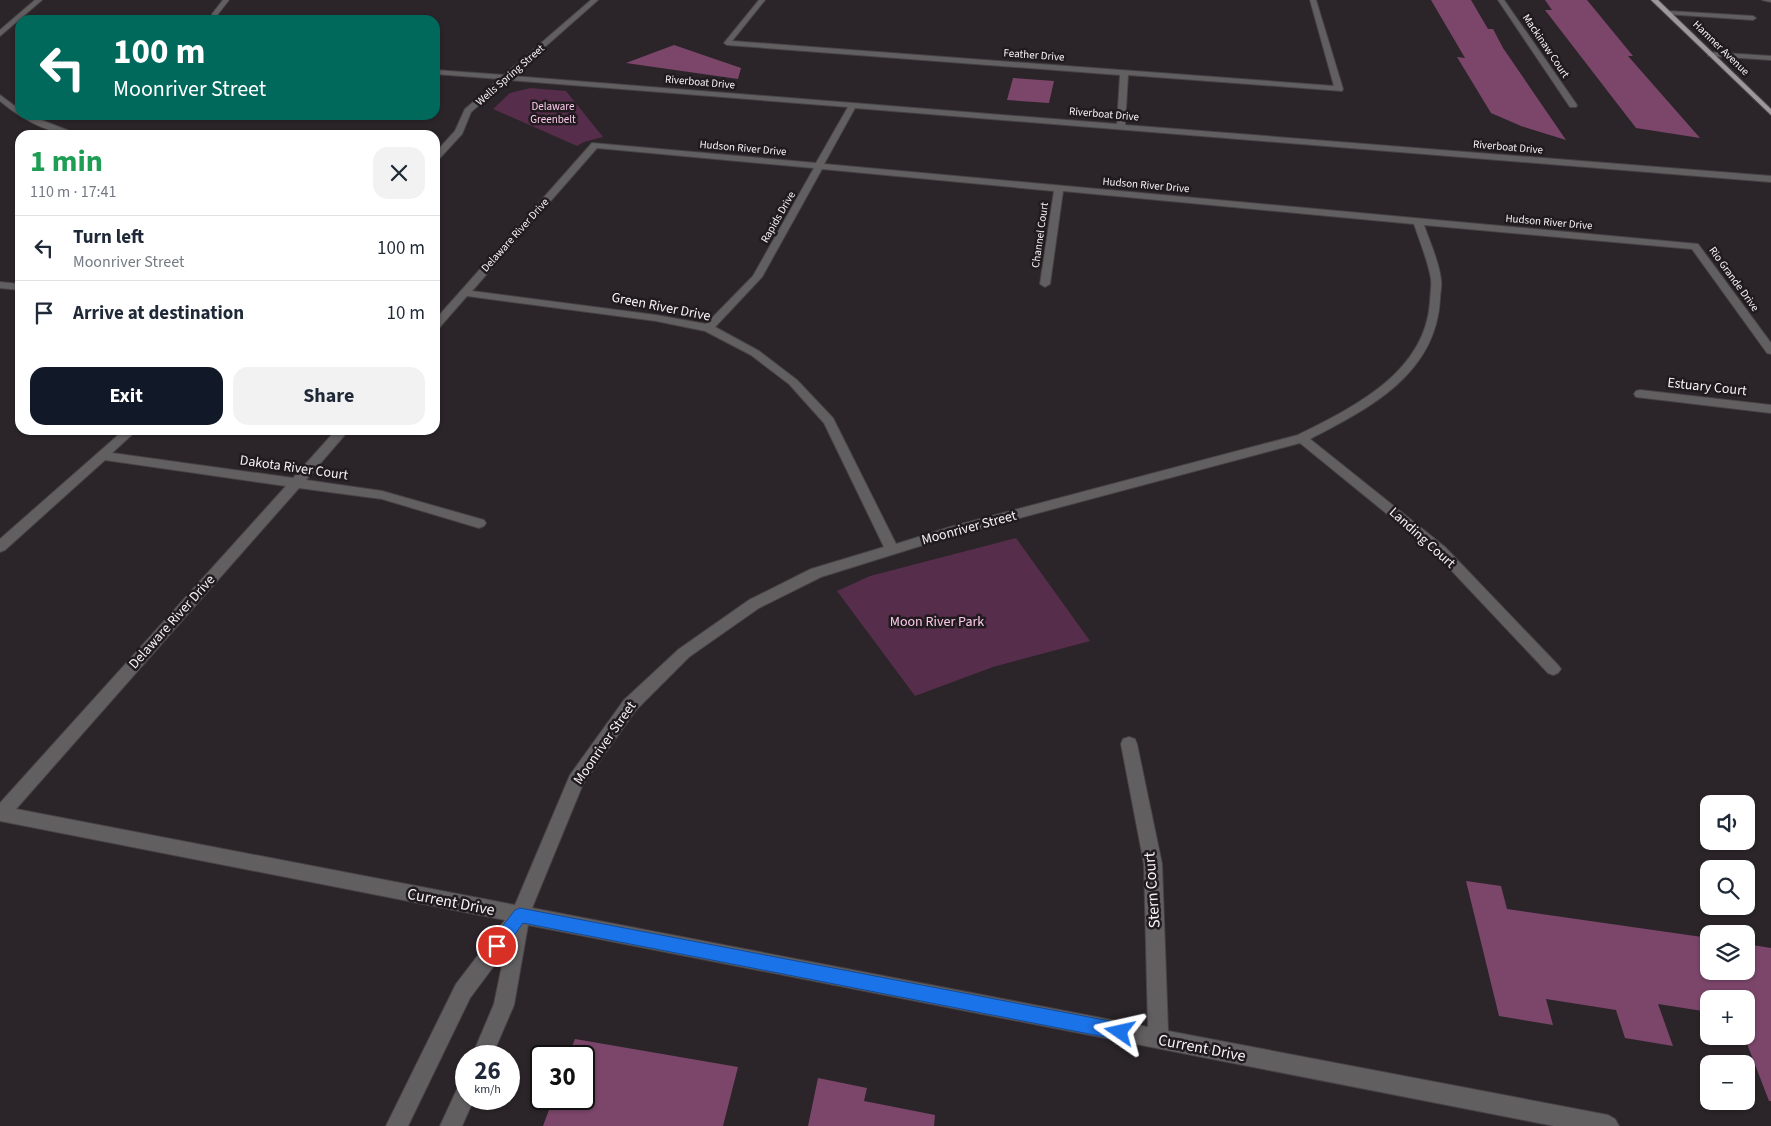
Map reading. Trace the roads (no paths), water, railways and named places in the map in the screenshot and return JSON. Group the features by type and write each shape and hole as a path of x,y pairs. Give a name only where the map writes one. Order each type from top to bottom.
{"main road":[{"name":"Hamner Avenue","path":"1654,0 1771,113"}],"street":[{"path":"22,15 39,0"},
{"path":"216,15 226,0"},
{"name":"Wells Spring Street","path":"440,153 459,132 468,111 595,0"},
{"name":"Feather Drive","path":"762,0 726,43 1339,89 1314,0"},
{"name":"Mackinaw Court","path":"1501,0 1573,105"},
{"path":"1765,0 1771,0"},
{"path":"1668,13 1753,18"},
{"path":"0,34 15,21"},
{"path":"1710,54 1771,58"},
{"name":"Riverboat Drive","path":"440,72 1771,179"},
{"path":"1121,127 1124,73"},
{"path":"0,97 15,109"},
{"name":"Rapids Drive","path":"708,328 757,277 853,105"},
{"path":"30,120 60,130"},
{"name":"Hudson River Drive","path":"595,145 1695,246"},
{"name":"Delaware River Drive","path":"440,320 595,145"},
{"name":"Channel Court","path":"1046,284 1059,188"},
{"name":"Moonriver Street","path":"487,1045 504,1005 520,915 576,780 630,705 684,652 754,604 816,573 950,532 1302,438 1355,411 1399,378 1424,345 1434,313 1436,280 1418,222"},
{"name":"Rio Grande Drive","path":"1695,246 1771,351"},
{"path":"0,285 15,286"},
{"name":"Green River Drive","path":"464,293 656,318 708,328 755,353 793,382 828,421 856,474 892,550"},
{"name":"Estuary Court","path":"1640,394 1771,409"},
{"path":"0,548 125,435"},
{"name":"Delaware River Drive","path":"1,814 339,435"},
{"name":"Landing Court","path":"1302,438 1440,550 1553,669"},
{"name":"Dakota River Court","path":"102,456 382,495 478,523"},
{"name":"Stern Court","path":"1129,744 1153,864 1158,1039"},
{"name":"Current Drive","path":"1,814 1608,1126"},
{"name":"Moonriver Street","path":"397,1126 463,991 520,915"},
{"path":"452,1126 459,1110"}],"park label":[{"name":"Delaware Greenbelt","path":"553,112"},
{"name":"Moon River Park","path":"937,622"}]}
